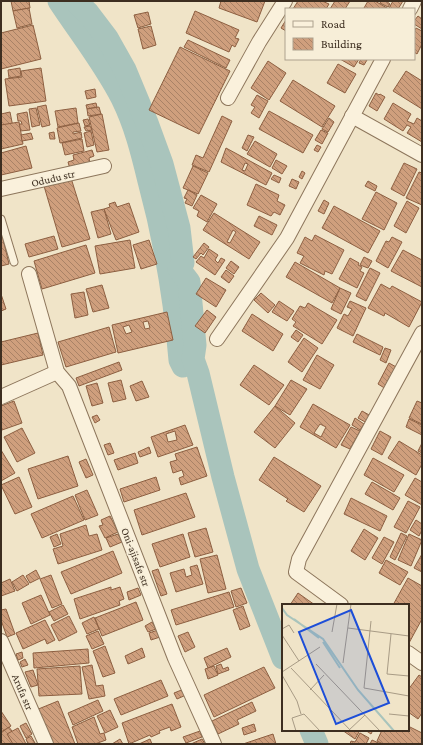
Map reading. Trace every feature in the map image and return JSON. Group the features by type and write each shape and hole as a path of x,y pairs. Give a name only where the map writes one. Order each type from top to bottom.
{"street":[{"path":"228,98 259,42 285,1"},
{"path":"217,339 287,238 382,60"},
{"path":"352,116 422,155"},
{"name":"Odudu str","path":"1,190 104,166"},
{"name":"Oni-ajisafe str","path":"29,274 57,372 69,386 175,658 214,744"},
{"path":"341,604 296,572 299,559 422,333"},
{"path":"1,397 57,372"},
{"name":"Arufa str","path":"1,640 46,744"},
{"path":"409,654 422,663"}],"lane":[{"path":"1,219 14,262"}],"building":[{"path":"11,1 29,1 30,8 13,11"},
{"path":"221,1 265,1 257,22 219,8"},
{"path":"298,1 322,1 329,4 327,8 294,8"},
{"path":"335,1 350,1 346,8 331,8"},
{"path":"368,1 375,1 387,8 364,8"},
{"path":"381,1 386,1 390,4 388,7 380,3"},
{"path":"393,1 403,1 399,8 389,8"},
{"path":"29,8 32,24 17,28 13,11"},
{"path":"195,11 239,30 235,38 239,39 235,47 232,45 229,52 186,33"},
{"path":"148,12 151,24 138,28 134,15"},
{"path":"418,16 422,19 422,29 415,25 415,20"},
{"path":"285,22 285,30 281,28"},
{"path":"33,25 41,59 1,69 1,33"},
{"path":"151,26 156,45 143,49 138,29"},
{"path":"416,28 422,31 422,44 417,54 415,53"},
{"path":"188,40 230,60 226,68 184,47"},
{"path":"180,47 230,71 199,134 149,110"},
{"path":"342,60 358,60 354,67"},
{"path":"360,60 367,60 364,65 359,63"},
{"path":"268,61 286,73 269,100 251,88"},
{"path":"338,64 356,74 345,93 327,83"},
{"path":"20,68 21,76 9,78 8,70"},
{"path":"41,68 46,101 9,106 5,79 22,77 21,71"},
{"path":"406,71 422,81 422,109 393,91"},
{"path":"293,80 335,106 322,127 280,101"},
{"path":"95,89 96,97 87,99 85,91"},
{"path":"376,93 385,97 377,111 369,106"},
{"path":"257,95 268,101 259,118 251,113 255,107 251,105"},
{"path":"96,103 97,107 87,109 86,105"},
{"path":"393,103 411,114 407,121 414,124 417,118 422,121 422,142 407,133 411,127 407,125 403,131 384,119"},
{"path":"46,105 50,125 42,127 37,107"},
{"path":"99,107 101,114 88,116 87,109"},
{"path":"36,108 40,125 32,127 29,109"},
{"path":"76,108 78,123 58,127 55,111"},
{"path":"269,111 313,135 303,153 259,129"},
{"path":"10,112 13,127 1,129 1,114"},
{"path":"27,112 30,130 20,131 19,124 22,124 21,121 18,121 17,114"},
{"path":"102,114 109,150 97,152 89,117"},
{"path":"222,116 232,121 209,172 192,165 196,155 203,158"},
{"path":"329,118 334,122 328,132 322,129"},
{"path":"88,119 90,125 85,126 83,120"},
{"path":"19,122 23,144 1,149 1,125"},
{"path":"79,123 81,131 73,132 73,134 81,132 82,138 60,143 57,128"},
{"path":"90,126 92,130 86,131 84,127"},
{"path":"321,130 328,133 322,144 315,140"},
{"path":"91,131 94,145 87,147 84,133"},
{"path":"54,132 55,139 50,139 49,133"},
{"path":"31,133 33,139 22,141 21,135"},
{"path":"248,135 254,137 247,151 242,148"},
{"path":"82,139 84,151 65,155 62,143"},
{"path":"255,141 277,154 270,167 247,154"},
{"path":"317,145 321,147 318,152 314,150"},
{"path":"26,146 32,168 1,175 1,153"},
{"path":"226,148 272,173 266,185 221,162","holes":["245,163 248,164 245,171 242,170"]},
{"path":"92,150 94,156 89,158 90,164 70,169 68,162 74,160 73,155"},
{"path":"276,160 287,166 282,174 272,168"},
{"path":"404,163 417,169 404,196 391,189"},
{"path":"193,166 208,173 198,194 183,188"},
{"path":"302,171 305,173 302,179 299,177"},
{"path":"419,172 422,173 422,205 406,198"},
{"path":"274,175 281,178 279,183 271,179"},
{"path":"71,178 90,239 62,247 44,186"},
{"path":"292,179 299,182 296,189 289,186"},
{"path":"368,181 377,186 375,191 365,186"},
{"path":"256,184 279,195 277,201 285,205 280,215 274,212 271,216 247,205"},
{"path":"188,190 197,195 192,206 185,203 187,199 184,198"},
{"path":"376,192 397,203 384,230 362,219"},
{"path":"201,195 217,204 207,222 197,216 199,211 193,208"},
{"path":"324,200 329,203 324,214 318,211"},
{"path":"407,201 419,208 406,233 394,226"},
{"path":"115,202 117,207 129,203 139,232 116,240 104,209 110,207 109,204"},
{"path":"334,206 380,231 368,253 322,228"},
{"path":"104,209 111,234 98,238 91,212"},
{"path":"214,213 260,242 249,259 203,230","holes":["233,230 236,232 230,243 227,242"]},
{"path":"259,216 277,225 272,235 254,226"},
{"path":"1,230 9,264 1,266"},
{"path":"315,235 344,250 332,274 325,271 324,275 300,263 304,256 297,253 305,237 312,241"},
{"path":"54,236 58,249 29,257 25,244"},
{"path":"392,237 402,242 388,268 376,261 386,241 389,242"},
{"path":"130,240 135,268 100,274 95,246"},
{"path":"149,240 157,264 141,269 133,245"},
{"path":"204,243 209,247 203,255 201,253 196,259 193,257"},
{"path":"86,245 95,273 42,289 34,261"},
{"path":"209,249 218,255 215,260 218,263 221,258 225,260 215,275 196,262 201,256 204,258"},
{"path":"403,250 422,260 422,287 391,271"},
{"path":"364,257 372,261 368,268 360,265"},
{"path":"350,258 359,263 358,265 362,267 360,271 364,273 357,288 339,279"},
{"path":"231,261 239,267 234,274 226,268"},
{"path":"295,262 340,288 332,303 286,277"},
{"path":"370,268 380,273 366,301 356,296"},
{"path":"226,270 234,276 229,283 221,277"},
{"path":"206,278 226,290 216,307 196,294"},
{"path":"381,284 390,289 392,286 422,302 409,327 385,313 384,316 368,308"},
{"path":"102,285 109,308 93,312 86,289"},
{"path":"340,288 351,293 341,314 331,309"},
{"path":"84,292 88,315 75,318 71,294"},
{"path":"261,293 275,305 268,313 254,300"},
{"path":"1,294 6,309 1,311"},
{"path":"279,301 294,311 287,321 272,312"},
{"path":"350,301 366,308 353,336 337,328 344,314 348,316 352,309 347,307"},
{"path":"308,303 337,320 322,344 293,326 296,322 292,319 300,306 305,308"},
{"path":"207,310 216,317 205,333 195,326"},
{"path":"167,312 173,340 118,353 112,325","holes":["148,321 150,328 145,329 143,322","129,325 132,332 126,334 123,327"]},
{"path":"252,314 283,334 273,351 242,331"},
{"path":"109,327 116,352 66,367 58,342"},
{"path":"296,330 303,335 298,342 291,337"},
{"path":"38,333 43,355 1,365 1,342"},
{"path":"357,334 383,347 380,355 353,342"},
{"path":"304,338 318,348 302,372 288,362"},
{"path":"385,348 391,350 386,363 380,360"},
{"path":"317,355 334,365 320,389 303,380"},
{"path":"119,362 122,370 79,386 76,378"},
{"path":"389,363 398,368 386,389 378,384"},
{"path":"254,365 284,385 269,405 240,385"},
{"path":"121,380 126,399 113,402 108,383"},
{"path":"291,380 307,389 290,415 275,406"},
{"path":"142,381 149,397 136,401 130,386"},
{"path":"97,383 103,403 92,406 86,386"},
{"path":"14,401 22,423 2,430 1,406"},
{"path":"417,401 422,403 422,424 409,418"},
{"path":"313,404 350,425 336,448 300,427","holes":["320,424 326,427 321,437 314,433"]},
{"path":"275,406 295,423 275,448 254,432"},
{"path":"362,411 371,416 367,423 358,418"},
{"path":"97,415 100,420 95,423 92,417"},
{"path":"355,418 364,424 360,430 352,425"},
{"path":"409,419 422,425 422,435 406,427"},
{"path":"185,425 193,445 158,457 151,437","holes":["175,431 177,440 168,442 166,434"]},
{"path":"351,427 360,431 350,449 341,445"},
{"path":"22,428 35,453 17,462 4,437"},
{"path":"380,431 391,437 382,455 371,449"},
{"path":"399,441 422,455 422,464 416,475 388,458"},
{"path":"110,443 114,453 108,455 104,445"},
{"path":"422,443 422,453 418,451"},
{"path":"149,447 151,453 140,457 138,452"},
{"path":"197,447 207,476 181,485 179,478 184,476 182,470 173,473 170,462 177,460 175,454"},
{"path":"1,450 15,473 1,481"},
{"path":"135,453 138,463 118,470 114,460"},
{"path":"68,456 78,486 38,499 28,469"},
{"path":"274,457 321,486 304,512 286,501 288,499 259,480"},
{"path":"373,458 404,475 394,492 364,475"},
{"path":"86,459 93,475 86,478 79,462"},
{"path":"19,477 32,507 15,514 1,485"},
{"path":"156,477 160,490 124,502 120,489"},
{"path":"415,478 422,482 422,505 405,495"},
{"path":"372,482 400,498 393,510 365,494"},
{"path":"87,490 98,515 85,520 75,495"},
{"path":"186,493 195,517 142,535 134,510"},
{"path":"73,496 84,520 42,538 31,514"},
{"path":"351,498 387,516 380,531 344,514"},
{"path":"408,501 420,507 406,533 394,527"},
{"path":"110,516 118,532 105,538 99,526 103,525 101,520"},
{"path":"416,520 422,524 422,530 419,536 410,530"},
{"path":"86,525 89,536 97,534 102,550 58,564 53,549 63,546 60,534"},
{"path":"206,528 213,552 195,557 188,533"},
{"path":"364,529 378,538 365,560 351,551"},
{"path":"401,533 407,536 395,560 390,557"},
{"path":"57,534 61,544 54,547 50,537"},
{"path":"118,534 122,542 110,547 106,538"},
{"path":"183,534 190,557 160,567 152,544"},
{"path":"409,534 422,540 411,566 398,560"},
{"path":"384,537 394,542 382,564 372,558"},
{"path":"113,551 122,573 71,594 61,572"},
{"path":"422,554 422,572 414,568"},
{"path":"217,555 226,589 208,593 200,559"},
{"path":"386,560 408,572 400,585 379,573"},
{"path":"197,565 203,584 176,592 170,573 184,569 186,577 192,575 190,567"},
{"path":"158,569 167,594 161,596 152,571"},
{"path":"36,570 40,578 30,583 26,576"},
{"path":"23,575 29,584 17,591 12,582"},
{"path":"51,575 62,604 52,608 40,579"},
{"path":"408,578 422,586 422,619 409,643 409,604 394,604"},
{"path":"10,579 15,591 1,596 1,583"},
{"path":"111,587 111,590 120,587 124,599 119,601 120,605 80,619 74,599"},
{"path":"138,588 141,595 129,600 127,592"},
{"path":"241,588 247,603 236,607 231,591"},
{"path":"229,592 234,607 176,625 171,610"},
{"path":"298,593 314,604 291,604"},
{"path":"41,595 50,615 31,624 22,603"},
{"path":"136,602 143,620 102,636 95,618"},
{"path":"63,605 68,614 54,621 49,612"},
{"path":"243,606 250,626 240,630 233,610"},
{"path":"6,609 15,634 7,637 1,620 1,610"},
{"path":"69,616 77,632 59,641 51,625"},
{"path":"94,617 99,629 87,634 82,623"},
{"path":"45,620 55,640 47,644 45,639 23,649 16,633"},
{"path":"152,622 156,629 148,632 145,626"},
{"path":"158,630 160,637 151,640 149,633"},
{"path":"98,631 104,644 92,649 86,636"},
{"path":"188,632 195,647 185,652 178,636"},
{"path":"105,646 115,673 103,677 93,651"},
{"path":"142,648 145,657 128,664 125,656"},
{"path":"227,648 231,657 208,668 204,658"},
{"path":"88,649 89,663 34,668 33,653"},
{"path":"22,652 23,658 18,660 16,654"},
{"path":"25,659 28,665 22,667 20,662"},
{"path":"221,664 223,669 228,667 229,670 218,674 216,666"},
{"path":"92,665 96,686 103,685 105,696 89,699 82,667"},
{"path":"80,666 82,694 39,696 37,669"},
{"path":"214,666 218,675 208,679 205,669"},
{"path":"264,667 275,688 214,717 204,695"},
{"path":"33,670 38,685 31,687 25,672"},
{"path":"419,675 422,677 422,713 418,719 409,713 409,689"},
{"path":"161,680 168,696 121,715 114,699"},
{"path":"184,689 186,695 177,699 174,693"},
{"path":"98,700 103,711 73,725 68,713"},
{"path":"58,701 75,744 51,744 36,710"},
{"path":"252,702 256,711 237,720 239,724 218,734 212,721"},
{"path":"172,704 181,727 171,731 170,727 159,731 160,733 151,737 150,735 129,744 122,723"},
{"path":"110,710 118,727 105,733 97,716"},
{"path":"1,711 11,726 1,732"},
{"path":"94,717 100,734 104,733 106,740 95,744 78,744 72,727"},
{"path":"26,723 32,734 26,738 20,726"},
{"path":"254,724 256,731 244,735 242,728"},
{"path":"409,726 422,733 422,744 383,744 377,741 382,731 409,731"},
{"path":"9,727 20,742 17,744 1,744 1,733"},
{"path":"18,728 26,744 13,744 7,734"},
{"path":"200,731 202,737 186,743 183,737"},
{"path":"343,731 359,732 355,739"},
{"path":"360,733 369,738 366,744 350,744 351,741 355,742"},
{"path":"273,734 276,744 243,744"},
{"path":"31,736 35,743 28,744 26,739"},
{"path":"120,739 123,744 112,744"},
{"path":"150,739 152,744 139,744"},
{"path":"202,739 205,744 191,744"},
{"path":"372,740 381,744 370,744"}],"waterway":[{"path":"59,1 100,60 115,85 127,108 134,128 141,149 165,247 180,360 183,366"},
{"path":"76,1 88,13 107,38 125,70 162,164 179,228 183,263 179,269 189,282 195,345 193,359 198,373 223,477 248,569 282,655"},
{"path":"311,731 317,744"}]}
